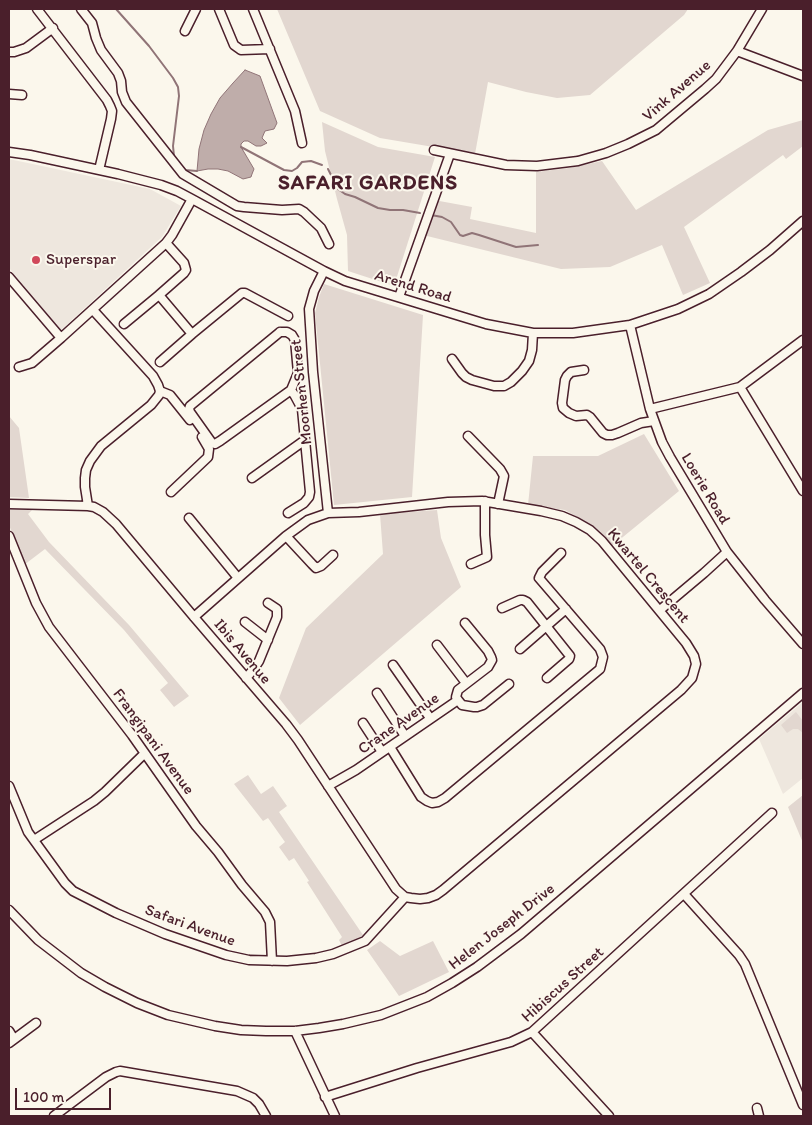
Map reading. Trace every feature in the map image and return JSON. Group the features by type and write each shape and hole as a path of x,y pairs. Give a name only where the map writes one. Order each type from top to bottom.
{"street":[{"path":"37,9 107,100 112,111 99,170"},
{"path":"81,9 92,23 101,50 118,73 126,102 183,174 237,206 282,210 299,209 321,228 330,244"},
{"path":"185,30 196,9"},
{"path":"219,9 232,42 237,48 241,50 270,49"},
{"path":"253,9 295,111 302,143"},
{"name":"Vink Avenue","path":"434,150 506,165 520,166 572,162 606,153 628,144 656,130 706,89 737,52 762,9"},
{"path":"9,52 26,48 52,28"},
{"path":"737,52 803,76"},
{"path":"9,94 22,95"},
{"name":"Arend Road","path":"9,152 137,178 161,185 177,191 324,272 345,281 486,324 533,333 573,333 630,325 678,309 709,294 748,267 803,221"},
{"path":"399,297 450,154"},
{"path":"19,368 32,363 166,243 192,200"},
{"path":"124,324 186,270 184,263 166,243"},
{"name":"Moorhen Street","path":"324,272 314,291 309,310 313,372 328,513"},
{"path":"9,277 61,338"},
{"path":"160,362 242,293 288,316"},
{"path":"159,295 192,334"},
{"path":"88,506 85,478 90,461 101,446 151,405 160,392 153,376 93,310"},
{"name":"Loerie Road","path":"630,325 650,409 662,442 670,457 727,552 803,644"},
{"path":"280,332 287,332 295,340 298,373 290,390 215,444 190,412 189,409 194,403 280,332"},
{"path":"452,359 466,377 494,386 504,386 522,372 529,361 533,333"},
{"path":"650,409 740,387 803,340"},
{"path":"584,370 571,372 565,380 562,403 569,414 576,416 587,415 607,435 618,433 641,422 654,421"},
{"path":"298,373 313,372"},
{"path":"740,387 803,491"},
{"path":"288,513 304,503 309,497 310,492 302,409 290,390"},
{"path":"160,392 170,395 174,399 206,443 210,454 206,460 171,492"},
{"path":"468,436 500,469 504,476 498,504"},
{"path":"252,478 305,440"},
{"path":"472,564 488,557 485,535 485,501"},
{"name":"Kwartel Crescent","path":"194,617 286,536 308,520 328,513 359,512 448,502 485,501 562,516 590,530 602,541 686,643 694,656 696,664 695,671 688,684 443,890 428,898 420,899 405,896"},
{"name":"Ibis Avenue","path":"9,504 94,507 103,512 116,524 298,740 396,888 405,896"},
{"path":"189,518 238,578"},
{"name":"Frangipani Avenue","path":"9,536 36,603 56,636 132,735 196,826 265,912 271,928 272,961"},
{"path":"286,536 316,568 333,555"},
{"path":"390,747 421,797 432,803 438,802 600,669 603,657 600,650 539,578 542,572 561,552"},
{"path":"660,610 727,552"},
{"path":"502,608 516,601 523,600 527,602 570,656 547,678"},
{"path":"246,678 256,666 278,617 277,610 268,603"},
{"path":"520,650 566,610"},
{"path":"245,622 268,640"},
{"path":"458,700 456,697 457,692 488,666 492,660 488,651 465,623"},
{"path":"437,645 466,683"},
{"path":"393,665 430,718"},
{"name":"Crane Avenue","path":"328,786 356,770 458,700 465,706 477,707 483,705 508,684"},
{"path":"377,693 405,736"},
{"name":"Helen Joseph Drive","path":"9,910 38,940 74,968 105,987 137,1003 168,1015 241,1030 295,1031 343,1024 382,1015 427,997 452,983 521,934 803,693"},
{"path":"363,723 382,752"},
{"path":"34,840 94,801 144,754"},
{"name":"Safari Avenue","path":"9,786 28,832 65,883 73,891 116,913 156,930 226,955 249,960 287,961 316,958 345,950 365,941 405,896"},
{"name":"Hibiscus Street","path":"325,1097 417,1068 511,1042 532,1032 772,813"},
{"path":"684,894 745,964 803,1105"},
{"path":"9,1031 12,1041 36,1023"},
{"path":"295,1031 335,1116"},
{"path":"532,1032 609,1116"},
{"path":"54,1116 106,1077 116,1072 237,1091 253,1098 266,1116"}],"shaded area":[{"path":"277,9 688,9 684,15 590,95 557,98 488,82 475,154 380,138 320,111"},
{"path":"245,70 260,76 277,123 274,129 265,131 262,138 267,143 256,146 248,141 244,141 241,144 254,169 251,177 243,179 228,171 218,169 197,171 199,149 211,114 220,98"},
{"path":"803,120 803,146 786,159 783,155 684,227 710,283 683,295 662,245 610,267 561,269 423,235 434,200 472,207 470,219 536,233 536,172 602,161 636,210 768,130"},
{"path":"322,122 378,147 435,157 394,286 348,271 347,235 325,151"},
{"path":"9,159 150,189 181,206 162,237 61,330 9,268"},
{"path":"324,284 423,315 412,497 334,505 315,313"},
{"path":"9,416 19,428 29,498 9,497"},
{"path":"644,434 679,491 612,546 591,525 565,510 528,505 533,456 598,456"},
{"path":"9,507 35,507 28,514 49,542 129,625 189,696 174,707 160,690 168,683 124,630 45,549 24,565 9,525"},
{"path":"437,510 441,538 461,587 300,725 279,698 306,628 383,554 380,514"},
{"path":"803,702 803,778 783,794 759,739"},
{"path":"796,712 803,721 803,733 798,729 793,729 787,733 781,725"},
{"path":"248,775 261,794 273,786 287,806 279,812 363,935 355,941 342,946 339,940 342,937 307,882 309,881 294,858 289,861 279,847 285,842 268,818 263,821 234,784"},
{"path":"803,795 803,843 788,807"},
{"path":"380,941 400,956 433,941 449,972 399,996 367,950"}],"waterway":[{"path":"116,9 149,46 178,87 179,96 173,146 174,156 177,160"},
{"path":"241,147 284,170 292,171 302,162 311,161 322,165"},
{"path":"183,168 185,170 197,171"},
{"path":"328,169 338,189 345,194 378,208 420,213"},
{"path":"431,215 442,217 451,222 460,235 463,236 472,233 516,247 538,245"}],"place":[{"name":"Superspar","path":"36,260"}],"district":[{"name":"SAFARI GARDENS","path":"368,184"}]}
